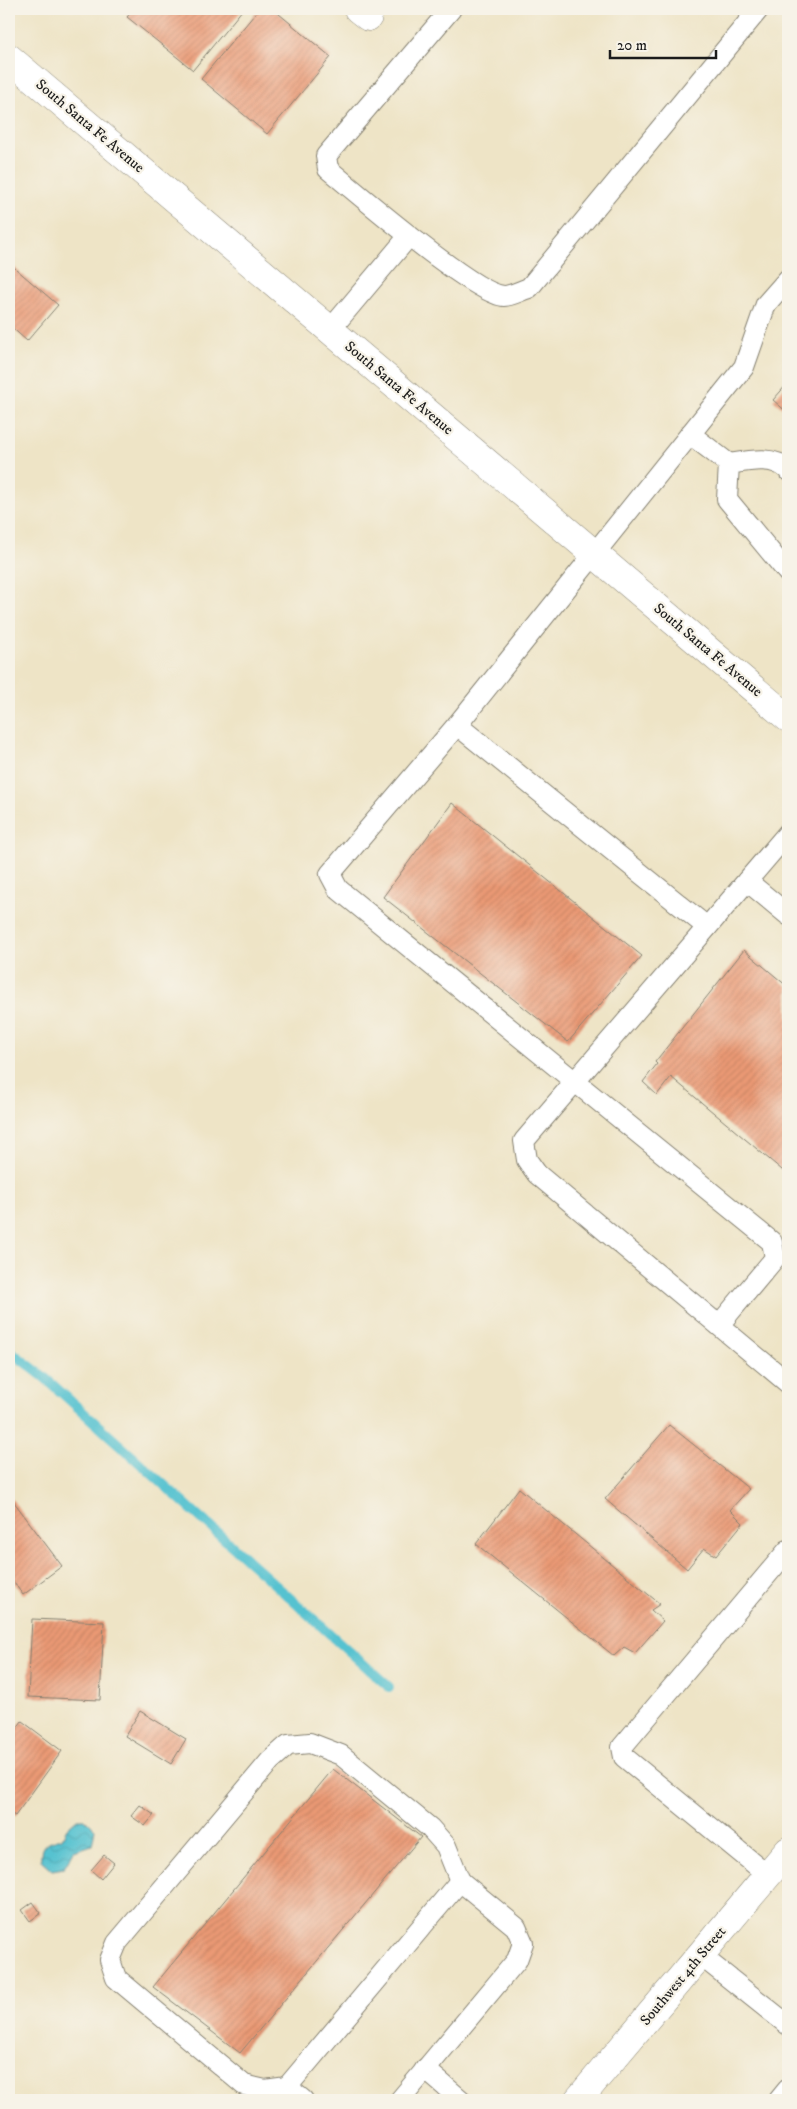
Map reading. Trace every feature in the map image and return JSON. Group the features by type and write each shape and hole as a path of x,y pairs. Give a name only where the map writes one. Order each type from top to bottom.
{"main road":[{"name":"South Santa Fe Avenue","path":"9,58 788,718"},
{"name":"Southwest 4th Street","path":"578,2100 788,1851"}],"lane":[{"path":"451,9 326,156 328,169 409,236 482,287 503,296 529,288 759,9"},
{"path":"330,330 409,236"},
{"path":"719,1325 775,1258 772,1242 338,888 330,874 457,725 744,367 766,304 788,279"},
{"path":"690,434 729,464 761,460 782,464 788,470"},
{"path":"729,464 727,499 788,573"},
{"path":"457,725 707,927"},
{"path":"788,833 524,1141 526,1160 537,1174 788,1382"},
{"path":"747,881 788,915"},
{"path":"768,1875 624,1757 622,1747 788,1550"},
{"path":"400,2100 517,1960 523,1943 516,1927 460,1881 446,1846 430,1828 341,1755 310,1743 288,1745 270,1761 117,1943 110,1960 116,1978 244,2085 265,2090 287,2087 460,1881"},
{"path":"700,1955 788,2025"},
{"path":"425,2069 461,2100"},
{"path":"287,2087 303,2100"},
{"path":"779,2100 788,2089"}],"water":[{"path":"77,1819 85,1819 95,1829 92,1845 74,1851 64,1868 52,1870 41,1860 43,1847 48,1842 62,1838 67,1828"}],"building":[{"path":"134,9 243,9 193,70 127,17"},
{"path":"259,9 273,9 331,57 267,134 201,79"},
{"path":"9,263 58,305 27,341 9,325"},
{"path":"788,383 788,413 773,400"},
{"path":"452,803 642,956 568,1042 383,897"},
{"path":"744,950 788,987 788,1175 671,1077 657,1095 643,1082 657,1064 655,1062"},
{"path":"669,1425 749,1489 730,1510 743,1523 716,1556 704,1548 687,1569 605,1499"},
{"path":"519,1488 660,1604 651,1610 663,1621 635,1653 624,1647 614,1656 476,1544"},
{"path":"11,1498 62,1566 23,1595 9,1576 9,1500"},
{"path":"32,1619 104,1622 100,1700 28,1697"},
{"path":"140,1711 186,1739 171,1764 125,1736"},
{"path":"22,1721 62,1751 15,1816 9,1812 9,1739"},
{"path":"333,1769 421,1837 240,2053 153,1987"},
{"path":"140,1805 154,1815 145,1826 131,1816"},
{"path":"104,1855 114,1863 101,1879 91,1870"},
{"path":"33,1902 41,1913 30,1921 22,1910"}],"waterway":[{"path":"9,1350 44,1377 389,1687"}]}
